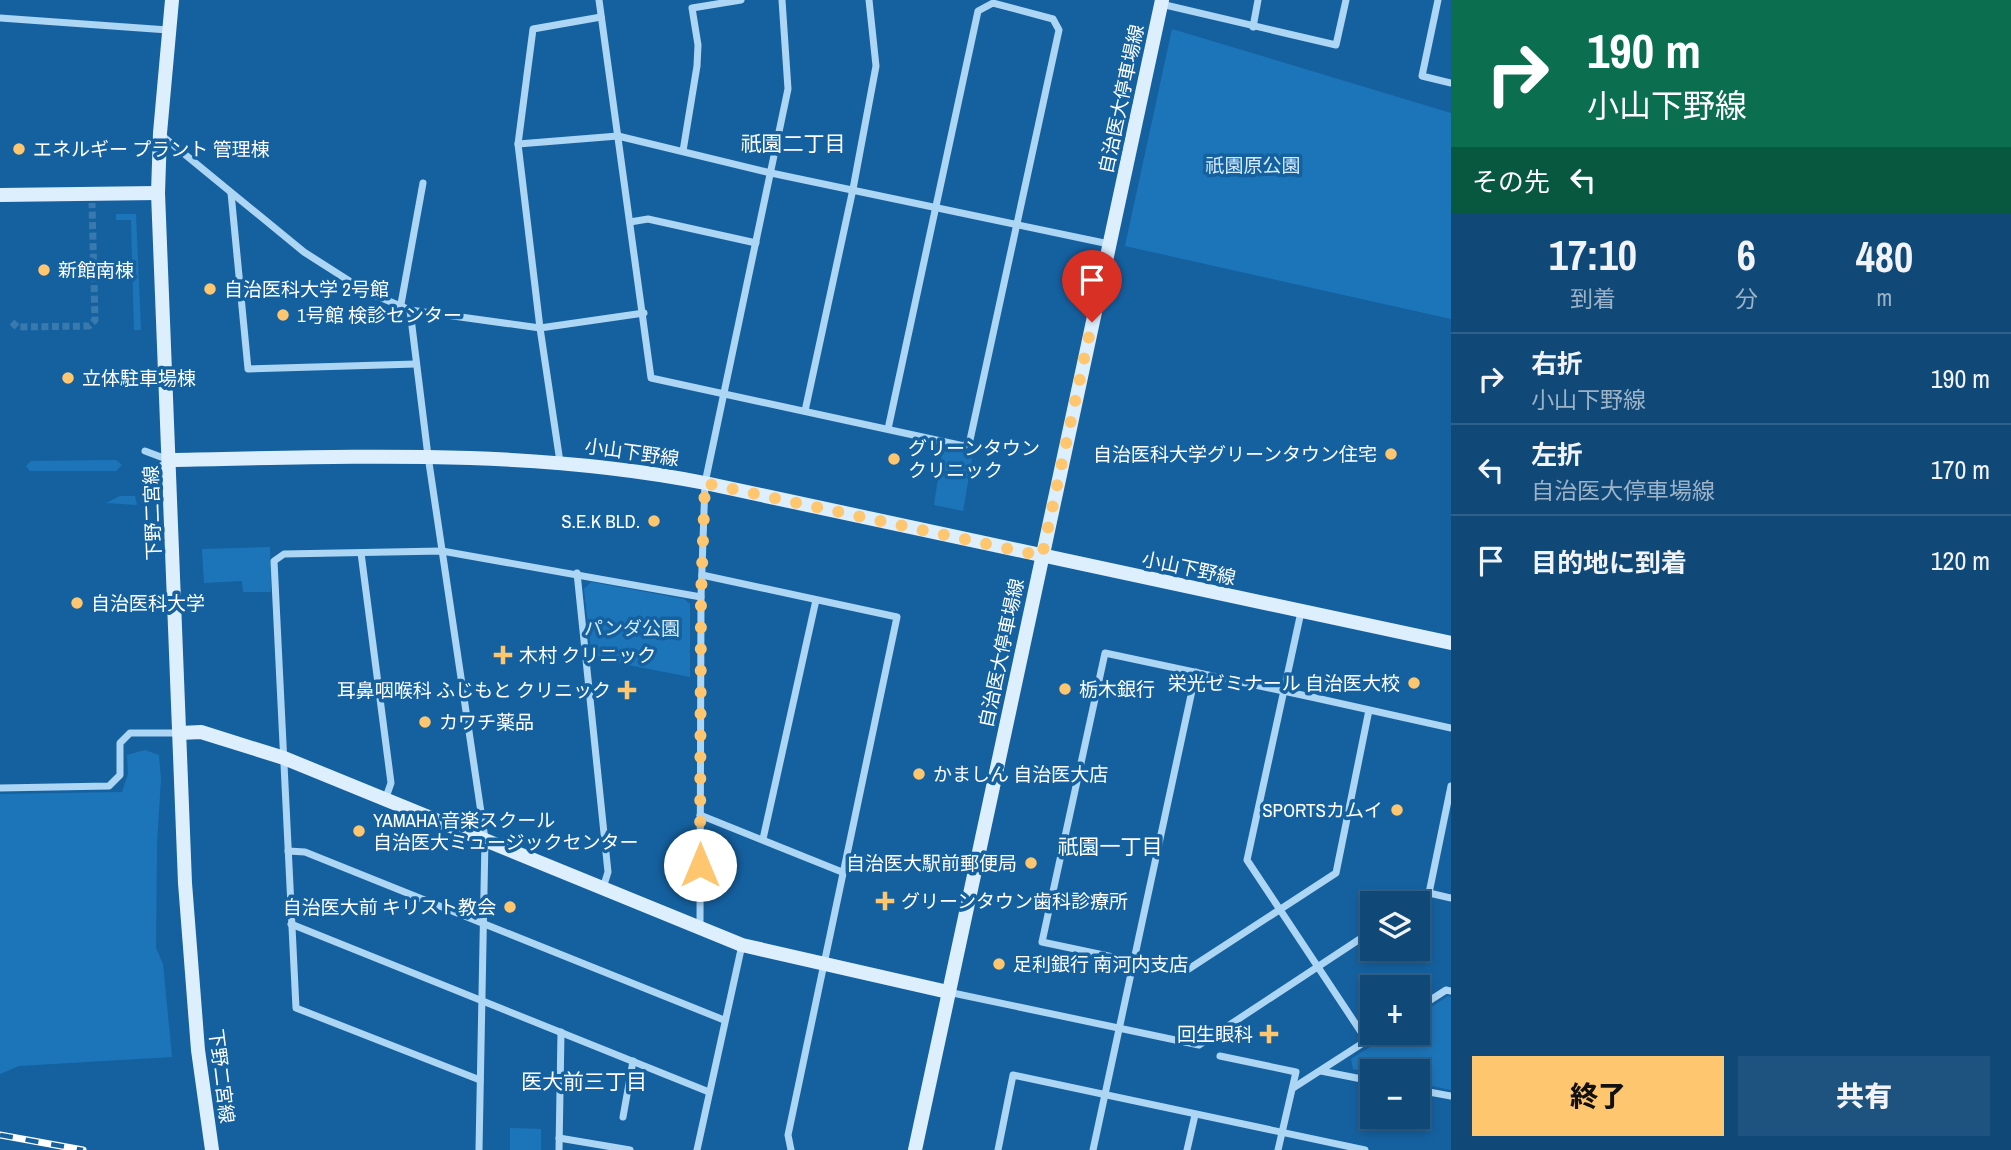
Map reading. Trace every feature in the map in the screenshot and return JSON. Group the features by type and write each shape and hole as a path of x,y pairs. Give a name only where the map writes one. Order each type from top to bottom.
{"main road":[{"name":"下野二宮線","path":"172,0 160,133 158,193 185,883 198,1050 212,1150"},
{"name":"自治医大停車場線","path":"915,1150 1162,2"},
{"path":"0,195 92,198 158,193"},
{"name":"小山下野線","path":"169,460 428,456 560,462 614,468 705,483 1451,643"},
{"path":"180,733 201,732 284,758 742,945 948,992"}],"street":[{"path":"599,0 651,378 964,446 970,440 1059,30 1053,19 993,3 978,11 888,429"},
{"path":"683,151 697,66 698,45 692,8 741,0"},
{"path":"700,926 701,597 705,483 788,89 782,0"},
{"path":"805,411 853,189 876,66 869,0"},
{"path":"1253,27 1258,0"},
{"path":"1162,2 1253,27 1336,45 1346,0"},
{"path":"1438,0 1422,76 1451,83"},
{"path":"560,462 540,328 518,144 533,29 601,17"},
{"path":"0,18 168,30"},
{"path":"160,133 304,252 365,291 410,310 540,328 644,313"},
{"path":"518,144 618,135 771,173 1109,244"},
{"path":"401,304 423,183"},
{"path":"231,193 247,369 416,365"},
{"path":"630,222 648,219 756,243"},
{"path":"410,310 428,456 485,839 479,1150"},
{"path":"145,451 169,460"},
{"path":"146,476 169,460"},
{"path":"480,1080 296,1008 274,561 284,554 442,551 701,597"},
{"path":"361,552 391,783 385,801"},
{"path":"577,573 608,872 603,888"},
{"path":"702,575 897,617 788,1135 791,1150"},
{"path":"763,839 817,600"},
{"path":"1301,612 1247,860 1360,1031"},
{"path":"1369,710 1336,873 1184,972 1042,942 1105,653 1196,672 1451,728"},
{"path":"1093,1150 1196,672"},
{"path":"0,788 109,786 120,775 120,743 130,733 180,733"},
{"path":"1429,891 1451,786"},
{"path":"700,815 842,872"},
{"path":"288,851 304,852 724,1020"},
{"path":"1430,893 1451,898"},
{"path":"291,924 709,1092"},
{"path":"948,992 1199,1045 1360,938"},
{"path":"697,1150 742,945"},
{"path":"1430,1000 1446,990 1451,991"},
{"path":"559,1150 561,1032"},
{"path":"1293,1088 1361,1045"},
{"path":"1220,1056 1296,1072 1278,1150"},
{"path":"623,1117 633,1061"},
{"path":"1321,1071 1360,1079"},
{"path":"998,1150 1013,1075 1365,1150"},
{"path":"1430,1092 1451,1096"},
{"path":"1186,1150 1195,1115"},
{"path":"559,1138 630,1150"}],"green space":[{"name":"祇園原公園","path":"1172,29 1451,113 1451,319 1125,246"},
{"path":"116,214 136,214 141,330 134,330 131,220 116,220"},
{"path":"943,446 973,453 963,511 934,505"},
{"path":"116,460 122,465 116,471 30,471 26,466 31,461"},
{"path":"120,496 135,496 137,505 106,503"},
{"path":"270,547 271,592 243,592 242,581 204,583 202,549"},
{"name":"パンダ公園","path":"591,582 684,599 690,604 690,677 592,658 584,589"},
{"path":"145,750 159,755 161,779 157,842 156,948 163,964 172,1057 19,1066 0,1074 0,794 122,792 128,774 127,755"},
{"path":"1448,996 1451,997 1451,1090 1430,1086 1430,1059 1360,1059 1360,1070 1353,1069 1351,1059 1373,1045 1430,1045 1430,1008"},
{"path":"510,1128 541,1129 541,1150 510,1150"}],"tunnel":[{"path":"12,322 17,327 89,326 95,320 92,203"}],"railway":[{"path":"0,1135 83,1150"}],"place":[{"name":"エネルギー プラント 管理棟","path":"19,149"},
{"name":"新館南棟","path":"44,270"},
{"name":"自治医科大学 2号館","path":"210,289"},
{"name":"1号館 検診センター","path":"283,315"},
{"name":"立体駐車場棟","path":"68,378"},
{"name":"自治医科大学グリーンタウン住宅","path":"1391,454"},
{"name":"グリーンタウン クリニック","path":"894,459"},
{"name":"S.E.K BLD.","path":"654,521"},
{"name":"自治医科大学","path":"77,603"},
{"name":"木村 クリニック","path":"503,655"},
{"name":"栄光ゼミナール 自治医大校","path":"1414,683"},
{"name":"栃木銀行","path":"1065,689"},
{"name":"耳鼻咽喉科 ふじもと クリニック","path":"627,690"},
{"name":"カワチ薬品","path":"425,722"},
{"name":"かましん 自治医大店","path":"919,774"},
{"name":"SPORTSカムイ","path":"1397,810"},
{"name":"YAMAHA 音楽スクール 自治医大ミュージックセンター","path":"359,831"},
{"name":"自治医大駅前郵便局","path":"1031,863"},
{"name":"グリーンタウン歯科診療所","path":"885,901"},
{"name":"自治医大前 キリスト教会","path":"510,907"},
{"name":"足利銀行 南河内支店","path":"999,964"},
{"name":"回生眼科","path":"1269,1034"}],"district":[{"name":"祇園二丁目","path":"793,144"},
{"name":"祇園一丁目","path":"1110,847"},
{"name":"医大前三丁目","path":"584,1082"}],"route":[{"path":"700,865 701,597 705,483 1042,556 1092,322"}]}
